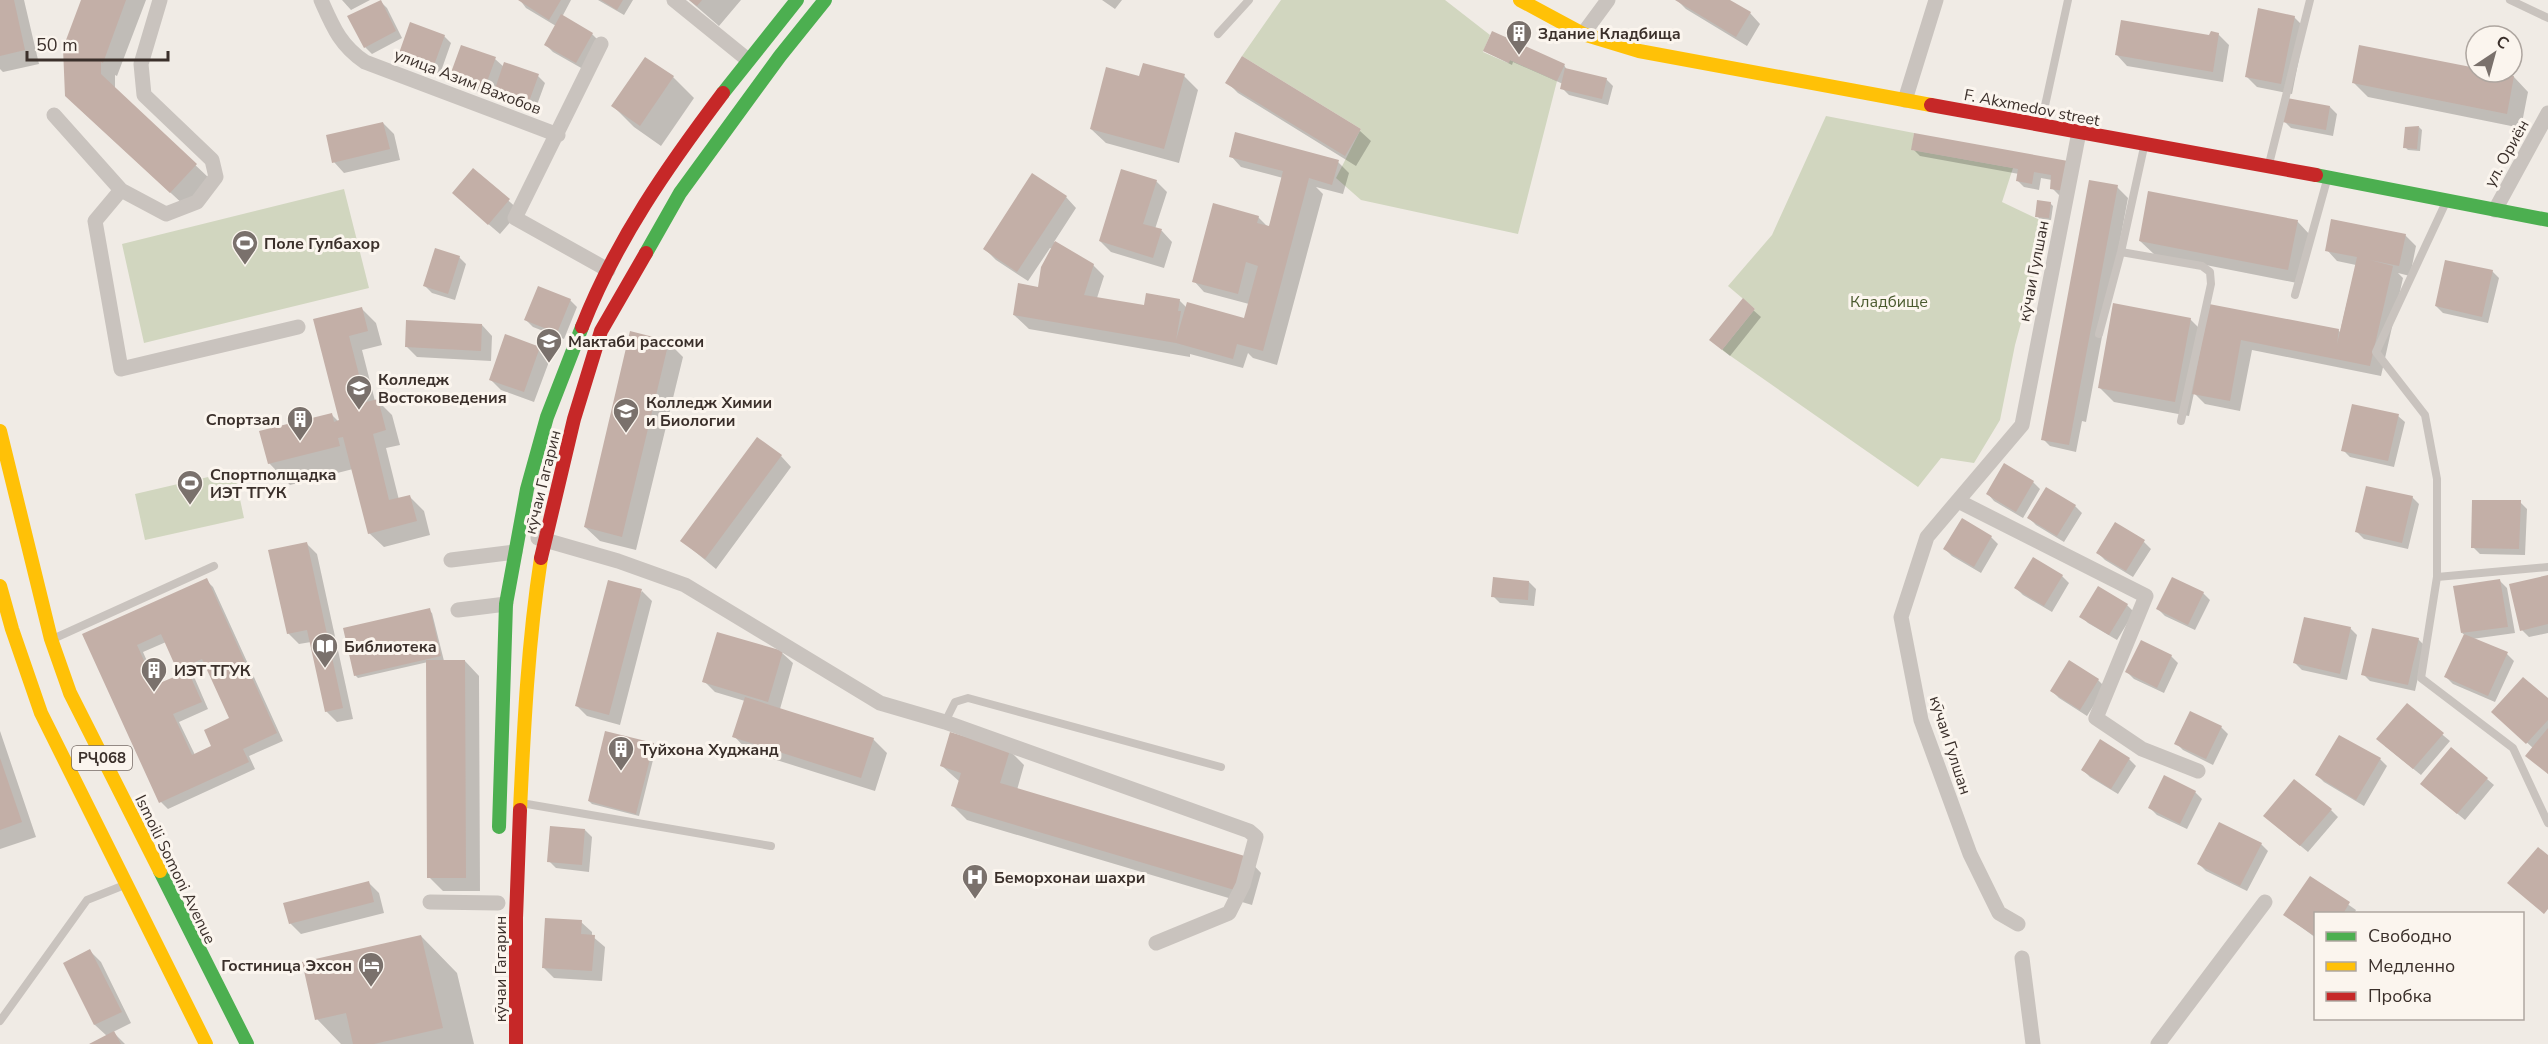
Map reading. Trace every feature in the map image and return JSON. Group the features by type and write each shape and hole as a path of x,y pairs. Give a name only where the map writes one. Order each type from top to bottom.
{"main road":[{"name":"кӯчаи Гагарин","path":"499,836 506,604 527,489 547,417 587,314 627,231 669,165 748,60 797,0"},
{"name":"кӯчаи Гагарин","path":"516,1044 516,918 520,803 531,623 544,540 574,419 601,331 680,193 780,56 825,0"},
{"name":"F. Akxmedov street","path":"1520,0 1583,34 1639,51 2269,166 2548,220"},
{"name":"Ismoili Somoni Avenue","path":"0,431 2,454 51,639 70,693 247,1044"},
{"name":"РҶ068","path":"0,586 41,713 206,1044"}],"street":[{"path":"54,115 121,190 166,214 197,202 216,177 212,160 144,95 141,64 160,0"},
{"name":"улица Азим Вахобов","path":"321,0 337,35 349,51 365,62 558,135"},
{"path":"674,0 748,60"},
{"path":"1583,34 1608,0"},
{"path":"1905,100 1936,0"},
{"path":"601,44 515,218 608,270"},
{"name":"ул. Ориён","path":"2495,210 2548,114"},
{"name":"кӯчаи Гулшан","path":"2018,924 1999,913 1970,854 1922,720 1901,617 1928,537 2022,425 2079,132"},
{"path":"121,190 95,221 121,369 298,327"},
{"path":"1958,501 2146,596 2096,718 2142,749 2198,771"},
{"path":"518,534 618,561 685,585 880,703 945,722 1249,831 1256,837 1243,885 1229,913 1156,943"},
{"path":"451,560 515,552"},
{"path":"458,610 506,604"},
{"path":"430,902 498,903"},
{"path":"2158,1044 2265,902"},
{"path":"2022,958 2033,1044"}],"lane":[{"path":"1218,34 1249,0"},
{"path":"2041,125 2068,0"},
{"path":"2269,166 2310,0"},
{"path":"2510,0 2548,18"},
{"path":"2099,334 2121,252 2144,145"},
{"path":"2295,295 2327,179"},
{"path":"2447,201 2376,352 2425,415 2437,479 2438,577 2421,678 2513,748 2548,823"},
{"path":"2121,252 2202,266 2210,272 2211,284 2181,421"},
{"path":"51,639 214,566"},
{"path":"2438,577 2548,567"},
{"path":"945,722 955,702 968,698 1221,767"},
{"path":"520,803 771,846"},
{"path":"0,1021 87,900 126,884"}],"green space":[{"path":"1281,0 1445,0 1490,35 1483,52 1508,63 1510,60 1557,81 1518,234 1361,200 1336,178 1361,129 1242,56"},
{"name":"Кладбище","path":"1826,116 1914,133 1912,150 2013,168 2002,202 2048,224 2015,345 2000,420 1974,463 1941,458 1918,487 1722,350 1755,309 1728,286 1772,235"},
{"name":"Поле Гулбахор","path":"344,189 369,288 144,343 122,244"},
{"name":"Спортполщадка ИЭТ ТГУК","path":"234,471 244,518 145,540 135,494"}],"building":[{"path":"0,0 14,0 25,50 0,56"},
{"path":"81,0 126,0 103,63 101,62 101,74 197,164 170,193 65,96 63,48"},
{"path":"381,0 396,31 364,48 347,16"},
{"path":"518,0 561,0 549,20"},
{"path":"601,0 623,0 617,10"},
{"path":"689,0 702,0 697,6"},
{"path":"1675,0 1730,0 1751,12 1736,37"},
{"path":"2258,8 2295,16 2281,84 2245,77"},
{"path":"561,14 593,33 576,63 544,45"},
{"path":"2121,20 2209,35 2211,31 2219,33 2213,72 2115,55"},
{"path":"410,22 445,35 433,68 398,56"},
{"name":"Здание Кладбища","path":"1492,31 1565,64 1557,81 1510,60 1509,63 1483,51"},
{"path":"461,45 496,57 484,90 449,78"},
{"path":"2359,45 2464,66 2464,84 2513,84 2507,114 2352,83"},
{"path":"1242,56 1361,129 1345,156 1225,83"},
{"path":"645,57 674,76 640,126 611,106"},
{"path":"504,62 539,74 527,107 493,95"},
{"path":"1143,63 1185,74 1164,149 1090,129 1106,67 1139,76"},
{"path":"1565,68 1607,78 1602,99 1560,89"},
{"path":"2287,98 2330,106 2326,130 2282,122"},
{"path":"383,122 390,149 332,163 326,135"},
{"path":"2419,126 2417,149 2403,148 2405,127"},
{"path":"1235,132 1339,160 1332,185 1309,178 1263,351 1237,344 1233,359 1176,343 1013,315 1018,283 1038,287 1041,267 1055,241 1094,264 1084,295 1144,305 1146,293 1180,299 1178,311 1181,311 1176,340 1187,302 1244,318 1258,266 1246,262 1238,294 1192,282 1213,203 1259,216 1257,223 1269,226 1283,171 1229,157"},
{"path":"1914,133 2068,161 2065,191 2050,189 2051,175 2034,172 2032,184 2016,181 2018,169 1911,150"},
{"path":"473,168 510,199 488,225 452,193"},
{"path":"1121,169 1157,180 1143,224 1162,229 1153,258 1099,241"},
{"path":"1032,173 1067,196 1017,272 983,249"},
{"path":"2089,180 2118,185 2069,445 2041,440"},
{"path":"2148,191 2298,220 2288,270 2139,241"},
{"path":"2037,200 2051,202 2049,218 2035,217"},
{"path":"2331,219 2406,234 2399,266 2370,260 2393,266 2370,366 2241,340 2230,401 2192,394 2209,304 2339,329 2337,344 2357,257 2325,251"},
{"path":"435,248 460,256 448,294 423,286"},
{"path":"2445,260 2493,270 2482,317 2435,306"},
{"path":"538,286 571,299 557,333 524,320"},
{"path":"1743,298 1755,309 1722,350 1709,340"},
{"path":"2113,303 2191,318 2175,402 2098,388"},
{"name":"Колледж Востоковедения","path":"362,307 368,331 349,336 366,402 378,399 386,430 373,434 389,500 410,495 417,521 368,534 343,437 338,438 340,446 268,464 259,431 332,413 334,422 339,420 313,319"},
{"path":"406,320 482,324 481,351 405,347"},
{"name":"Колледж Химии и Биологии","path":"630,331 669,341 622,537 584,527"},
{"path":"505,334 540,347 524,392 489,380"},
{"path":"2352,404 2399,414 2388,461 2341,451"},
{"path":"757,437 782,455 705,559 680,541"},
{"path":"2004,463 2034,481 2016,512 1986,494"},
{"path":"2366,486 2413,496 2402,543 2355,532"},
{"path":"2046,487 2076,505 2057,536 2027,518"},
{"path":"2472,500 2521,500 2519,549 2471,548"},
{"path":"1962,518 1992,536 1974,567 1943,549"},
{"path":"2115,522 2145,540 2126,571 2096,553"},
{"path":"307,542 343,708 325,712 307,630 287,634 268,550"},
{"path":"2033,557 2063,575 2044,606 2014,588"},
{"path":"2548,575 2548,624 2520,631 2509,584"},
{"path":"1493,577 1529,581 1528,600 1491,597"},
{"path":"2172,577 2204,592 2188,625 2156,609"},
{"name":"ИЭТ ТГУК","path":"207,578 277,733 243,749 249,762 159,803 82,634","holes":["161,634 177,670 202,659 229,718 204,730 211,746 192,755 173,714 202,702 188,671 155,685 137,645"]},
{"path":"2500,579 2508,627 2461,633 2453,586"},
{"path":"608,580 642,589 609,715 575,706"},
{"path":"2098,586 2128,604 2109,635 2079,617"},
{"path":"430,608 441,656 354,676 343,628"},
{"path":"2304,617 2351,627 2340,674 2293,663"},
{"path":"2372,628 2419,638 2408,685 2361,675"},
{"path":"717,632 783,651 768,702 702,682"},
{"path":"2464,634 2508,652 2488,696 2444,677"},
{"path":"2141,640 2172,655 2157,688 2125,672"},
{"path":"426,660 465,660 466,878 427,878"},
{"path":"2069,660 2099,679 2080,710 2050,691"},
{"path":"2523,677 2548,698 2548,720 2526,744 2491,712"},
{"path":"745,697 874,738 861,778 732,737"},
{"path":"2407,703 2444,733 2413,769 2376,739"},
{"path":"2190,711 2222,726 2206,759 2174,744"},
{"path":"2548,728 2548,774 2525,756"},
{"name":"Туйхона Худжанд","path":"605,731 654,743 636,814 588,801"},
{"path":"950,732 1010,750 1000,783 1248,857 1238,891 951,806 961,773 940,766"},
{"path":"2339,735 2381,758 2356,800 2315,775"},
{"path":"2100,739 2130,758 2111,789 2081,770"},
{"path":"2451,747 2488,778 2457,814 2420,784"},
{"path":"0,758 22,822 0,830"},
{"path":"2164,775 2196,791 2180,824 2148,808"},
{"path":"2294,779 2332,809 2300,846 2263,816"},
{"path":"2219,822 2262,843 2240,886 2197,864"},
{"path":"550,826 585,829 582,865 547,862"},
{"path":"2538,847 2548,855 2548,909 2544,914 2507,883"},
{"path":"2310,876 2350,902 2344,912 2314,912 2314,936 2283,915"},
{"path":"369,881 374,902 289,924 283,903"},
{"path":"545,918 582,920 581,934 595,935 592,971 542,968"},
{"name":"Гостиница Эхсон","path":"421,935 443,1028 374,1044 353,1044 346,1013 315,1020 302,962"},
{"path":"90,949 122,1012 94,1025 63,963"},
{"path":"114,1031 121,1044 89,1044"}],"traffic: fast":[{"path":"723,93 797,0"},
{"path":"646,253 680,193 780,56 825,0"},
{"path":"2316,175 2548,220"},
{"path":"499,827 506,604 527,489 547,417 582,327"},
{"path":"160,871 247,1044"}],"traffic: slow":[{"path":"1520,0 1583,34 1639,51 1931,105"},
{"path":"0,431 51,639 70,693 160,871"},
{"path":"520,810 530,652 541,558"},
{"path":"0,586 41,713 206,1044"}],"traffic: jam":[{"path":"582,327 627,234 663,176 723,93"},
{"path":"1931,105 2316,175"},
{"path":"541,558 574,419 601,331 646,253"},
{"path":"516,1044 516,918 520,810"}],"place":[{"name":"Здание Кладбища","path":"1519,56"},
{"name":"Поле Гулбахор","path":"245,266"},
{"name":"Мактаби рассоми","path":"549,364"},
{"name":"Колледж Востоковедения","path":"359,411"},
{"name":"Колледж Химии и Биологии","path":"626,434"},
{"name":"Спортзал","path":"300,442"},
{"name":"Спортполщадка ИЭТ ТГУК","path":"190,506"},
{"name":"Библиотека","path":"325,669"},
{"name":"ИЭТ ТГУК","path":"154,693"},
{"name":"Туйхона Худжанд","path":"621,772"},
{"name":"Беморхонаи шахри","path":"975,900"},
{"name":"Гостиница Эхсон","path":"371,988"}]}
